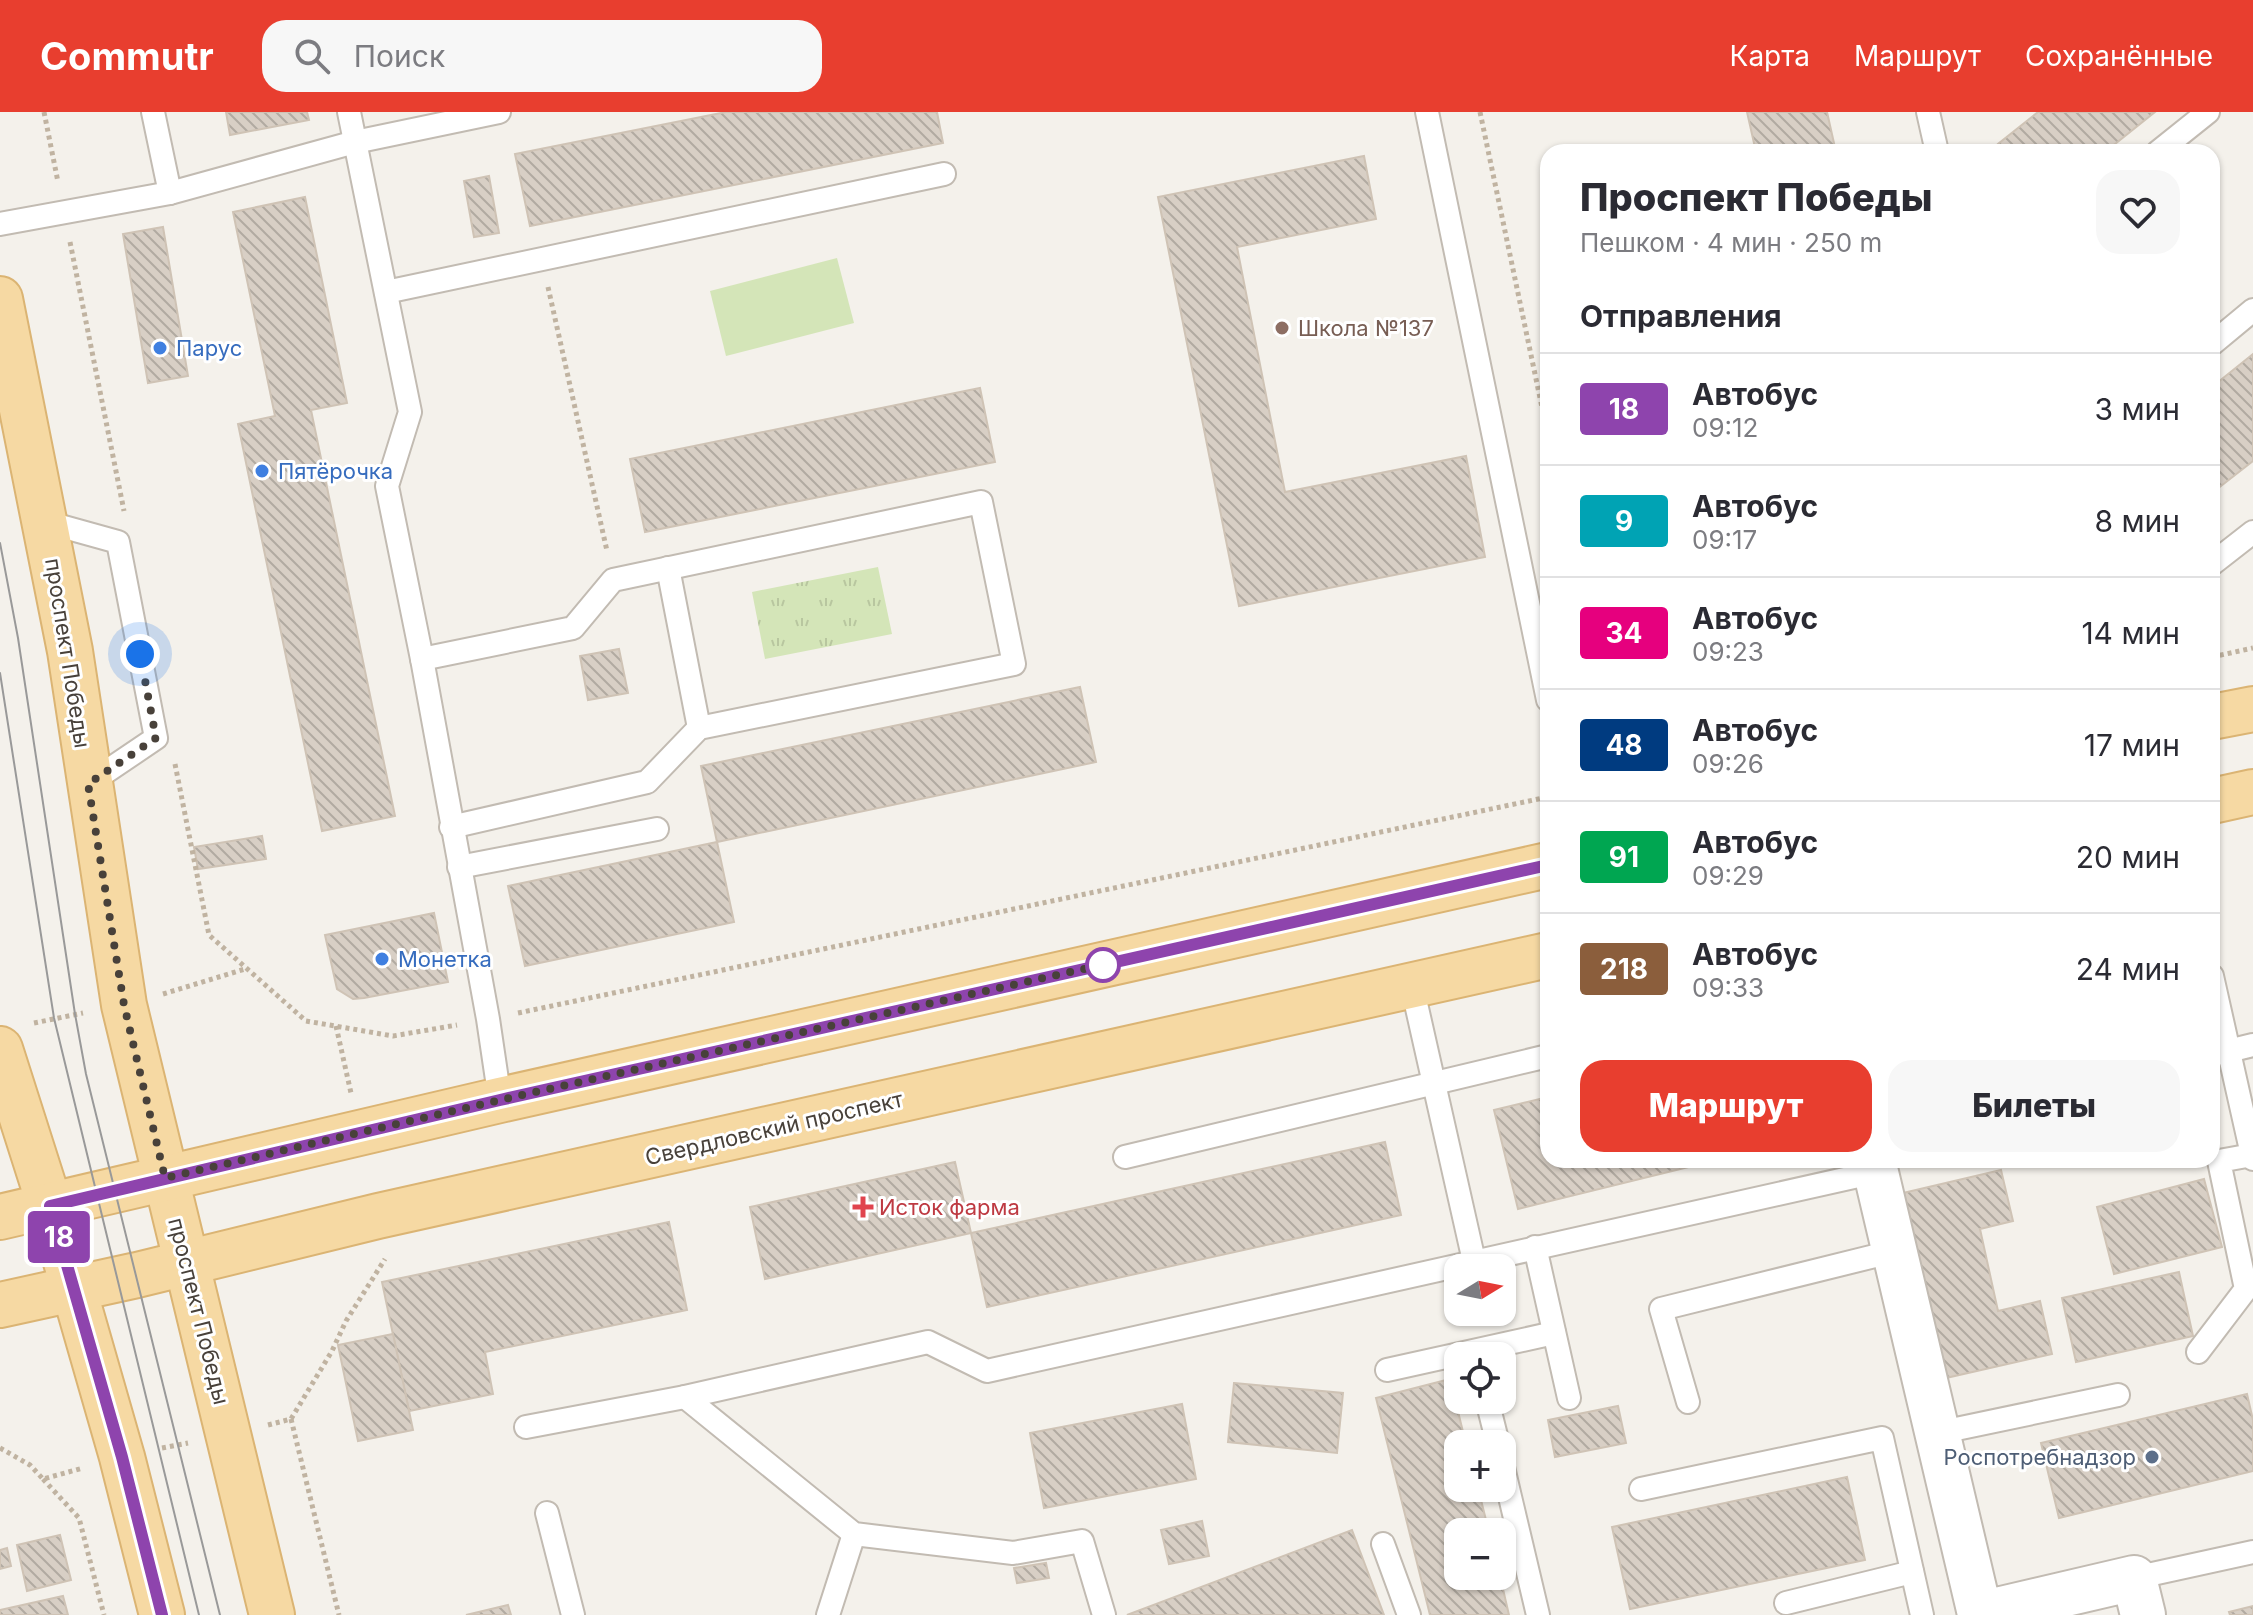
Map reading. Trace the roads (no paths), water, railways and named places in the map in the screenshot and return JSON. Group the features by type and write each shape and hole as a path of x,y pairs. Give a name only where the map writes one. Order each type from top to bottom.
{"main road":[{"name":"проспект Победы","path":"0,299 70,651 124,1005 272,1615"},
{"path":"2220,715 2253,709"},
{"path":"2220,799 2253,792"},
{"path":"0,1217 500,1100 1540,867"},
{"name":"Свердловский проспект","path":"0,1305 378,1216 1540,957"},
{"path":"0,1049 50,1206 122,1457 162,1615"}],"street":[{"path":"1875,1168 1978,1615 2138,1597"}],"lane":[{"path":"153,112 170,193"},
{"path":"349,112 410,412 387,486 422,659 500,1100"},
{"path":"0,224 170,193 355,142 499,112"},
{"path":"1427,112 1540,661"},
{"path":"1928,112 1935,144"},
{"path":"2168,144 2208,112"},
{"path":"386,292 944,174"},
{"path":"2220,337 2253,310"},
{"path":"422,659 573,628 613,580 981,502 1014,664 699,728 647,782 451,827"},
{"path":"46,522 118,542 156,738 88,784"},
{"path":"2220,558 2253,532"},
{"path":"668,568 699,728"},
{"path":"459,867 657,829"},
{"path":"1412,986 1472,1254"},
{"path":"2220,1161 2253,1157 2221,1053 2253,1045"},
{"path":"1125,1157 1540,1058"},
{"path":"2198,1352 2246,1289 2220,1166"},
{"path":"1504,1254 1867,1168"},
{"path":"1535,1247 1569,1398"},
{"path":"1688,1402 1661,1309 1895,1251"},
{"path":"526,1427 685,1397 928,1342 987,1371 1444,1268"},
{"path":"1387,1370 1554,1333"},
{"path":"1937,1433 2118,1395"},
{"path":"685,1397 854,1534 1013,1553 1082,1541 1104,1615"},
{"path":"1641,1489 1882,1438 1922,1615"},
{"path":"1511,1502 1538,1615"},
{"path":"547,1513 573,1615"},
{"path":"828,1615 854,1534"},
{"path":"1383,1544 1409,1615"},
{"path":"2138,1597 2253,1552"},
{"path":"1786,1603 1912,1572"}],"tram line":[{"path":"0,543 18,638 86,1074 220,1615"},
{"path":"0,673 54,1018 199,1615"}],"place":[{"name":"Школа №137","path":"1282,328"},
{"name":"Парус","path":"160,348"},
{"name":"Пятёрочка","path":"262,471"},
{"name":"Монетка","path":"382,959"},
{"name":"Исток фарма","path":"863,1207"},
{"name":"Роспотребнадзор","path":"2152,1457"}]}
